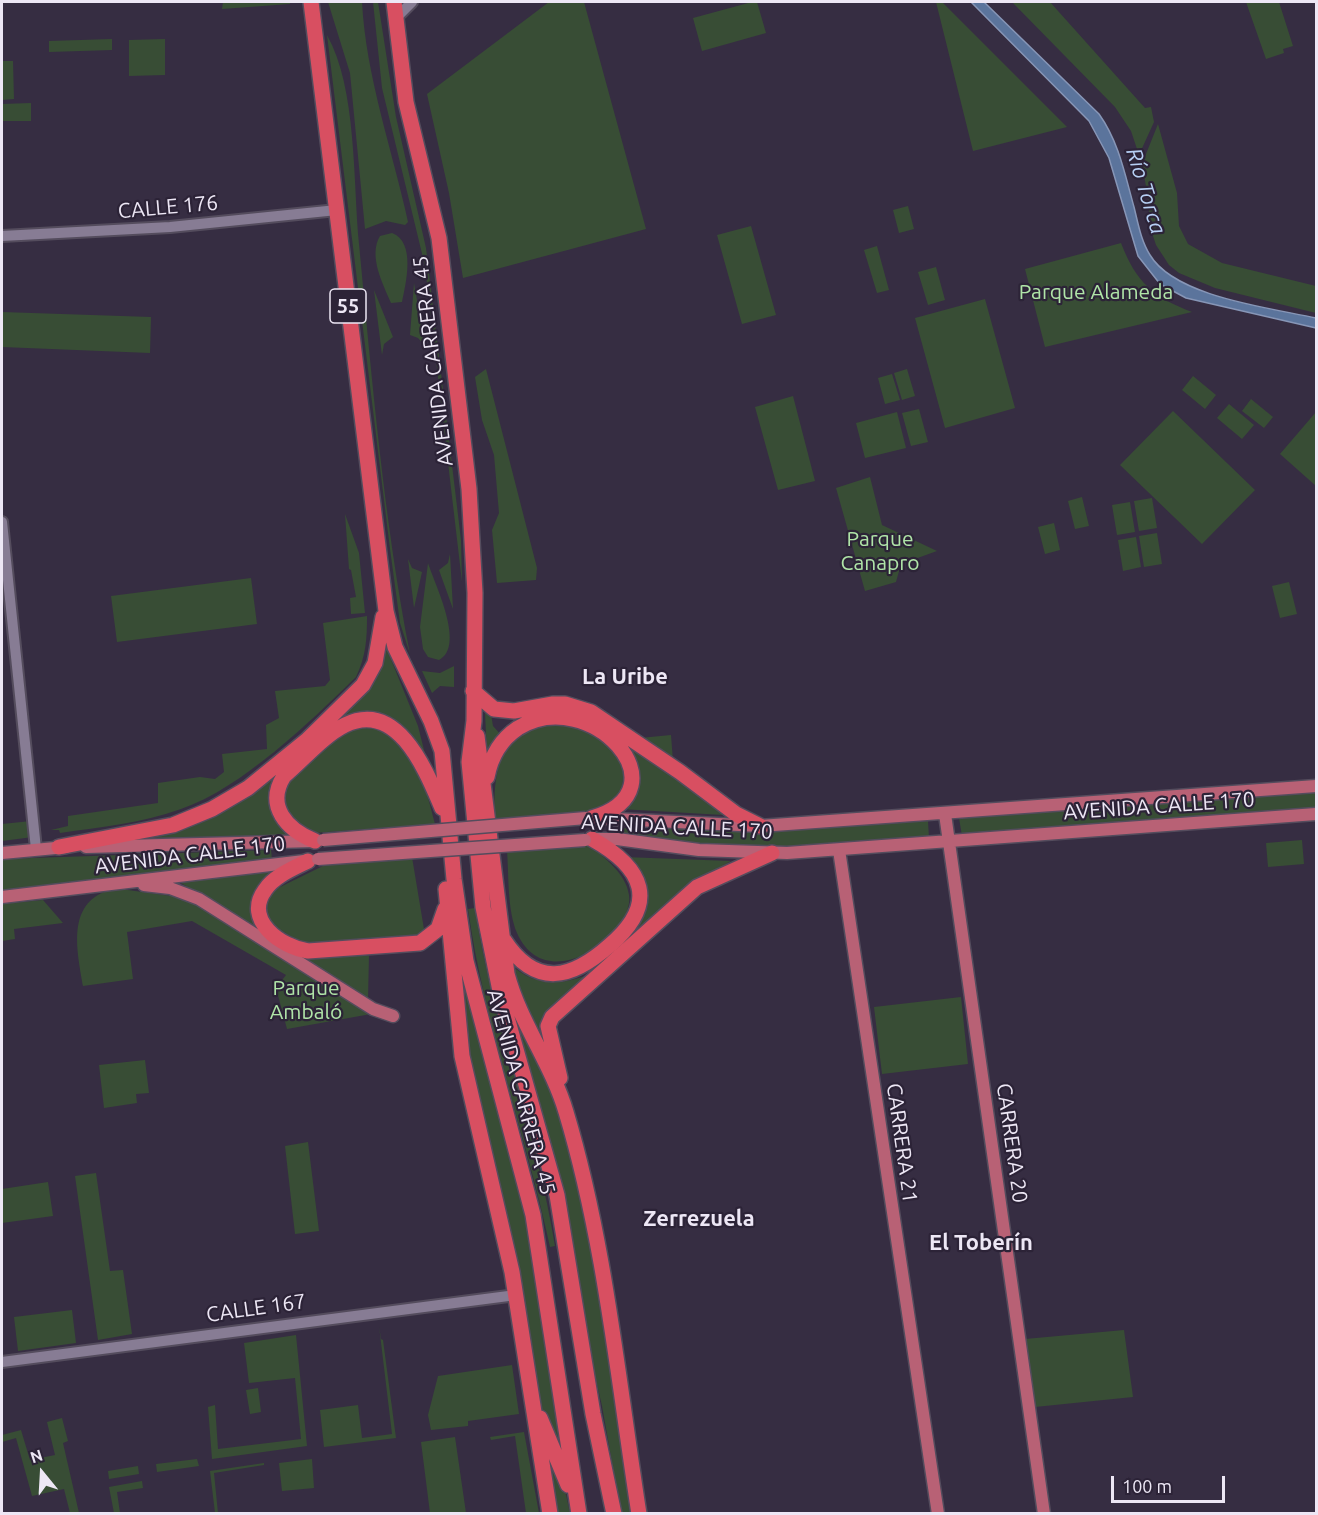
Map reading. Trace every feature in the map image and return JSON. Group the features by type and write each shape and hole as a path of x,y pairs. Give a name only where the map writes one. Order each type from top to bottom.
{"highway":[{"name":"AVENIDA CARRERA 45","path":"311,2 384,600 393,640 431,721 442,751 464,951 533,1215 579,1513"},
{"name":"AVENIDA CARRERA 45","path":"394,2 406,102 432,206 447,294 473,553 474,721 501,936 513,993 566,1110 597,1245 639,1514"},
{"path":"59,847 173,825 212,808 248,788 307,740 363,685 375,663 379,649 384,600"},
{"name":"AVENIDA CARRERA 45","path":"413,686 432,749 441,808 447,903 462,1056 516,1295 550,1514"},
{"path":"473,691 494,709 514,711 565,704 591,712 680,772 736,814 760,826"},
{"path":"485,798 492,759 500,744 527,723 564,717 579,721 612,739 629,759 632,772 626,797 617,807 589,818"},
{"path":"319,840 299,834 284,821 278,809 279,785 284,776 332,734 356,720 378,721 393,728 406,741 420,761 441,808"},
{"name":"AVENIDA CARRERA 45","path":"474,721 469,762 483,907 501,996 558,1201 592,1414 614,1514"},
{"path":"501,936 511,951 529,968 560,974 591,962 630,927 640,903 636,880 619,858 588,839"},
{"path":"566,1110 548,1026 552,1017 697,887 772,853"},
{"path":"313,860 266,888 259,905 266,930 299,950 420,943 438,929 447,903"},
{"path":"531,1396 579,1513"}],"main road":[{"name":"AVENIDA CALLE 170","path":"2,853 59,847 319,840 487,824 589,818 760,826 1317,786"},
{"name":"CARRERA 20","path":"945,814 1044,1514"},
{"name":"AVENIDA CALLE 170","path":"2,897 313,860 588,839 617,839 699,850 772,853 1317,814"},
{"name":"CARRERA 21","path":"839,850 938,1514"},
{"path":"119,883 170,888 199,899 373,1009 393,1016"}],"street":[{"path":"396,18 412,2"},
{"name":"CALLE 176","path":"2,236 170,227 337,210"},
{"path":"2,522 36,849"},
{"name":"CALLE 167","path":"2,1362 516,1295"}],"green space":[{"path":"223,2 290,2 290,4 222,9"},
{"path":"328,2 362,2 364,30 374,85 408,222 405,225 386,221 365,229 350,73"},
{"path":"373,2 378,2 396,117 426,248 461,540 462,582 425,266 382,88"},
{"path":"549,2 584,2 646,229 463,278 449,193 427,94"},
{"path":"757,2 766,33 702,51 693,18"},
{"path":"936,2 942,2 1067,127 973,151"},
{"path":"1012,2 1050,2 1145,108 1151,107 1154,122 1139,155 1131,131 1115,107"},
{"path":"1246,2 1279,2 1293,46 1283,49 1284,53 1266,59"},
{"path":"327,35 337,57 349,108 359,244 380,450 393,553 410,654 400,623 390,549"},
{"path":"112,39 112,50 49,52 49,41"},
{"path":"165,39 165,75 129,76 129,40"},
{"path":"2,61 13,61 14,99 2,100"},
{"path":"31,103 31,121 2,121 2,104"},
{"path":"1158,124 1177,193 1179,226 1188,244 1222,263 1316,286 1316,313 1215,288 1179,273 1169,265 1156,245 1149,224 1149,203 1142,164"},
{"path":"908,206 914,229 899,233 893,210"},
{"path":"751,226 776,315 742,324 717,235"},
{"path":"392,233 404,245 407,264 402,302 391,303 378,270 376,252 380,236"},
{"name":"Parque Alameda","path":"1121,243 1133,268 1156,294 1192,312 1045,347 1025,269"},
{"path":"877,246 889,290 877,293 864,250"},
{"path":"936,267 945,300 928,305 918,272"},
{"path":"414,283 425,346 418,338 410,335"},
{"path":"374,290 393,337 384,344 382,355"},
{"path":"985,299 1015,408 945,428 915,318"},
{"path":"2,312 151,317 150,353 2,347"},
{"path":"486,369 537,568 536,580 497,583 492,530 499,513 494,455 482,420 475,377"},
{"path":"907,369 915,396 902,400 894,373"},
{"path":"892,374 900,400 885,404 878,378"},
{"path":"1193,376 1216,395 1205,409 1182,390"},
{"path":"793,396 815,481 778,490 755,407"},
{"path":"1251,399 1273,417 1264,428 1242,411"},
{"path":"1229,404 1254,425 1242,439 1217,418"},
{"path":"919,409 928,442 911,446 902,413"},
{"path":"1173,411 1255,490 1202,544 1120,465"},
{"path":"897,412 906,448 865,458 856,423"},
{"path":"1316,412 1316,486 1280,454"},
{"name":"Parque Canapro","path":"870,477 882,525 937,551 901,564 896,582 865,591 836,488"},
{"path":"1082,497 1089,526 1075,529 1068,501"},
{"path":"1152,498 1157,528 1139,531 1134,501"},
{"path":"1130,502 1135,532 1117,535 1112,505"},
{"path":"345,514 359,553 365,613 351,614 350,598 356,597 349,569"},
{"path":"1054,523 1060,550 1045,554 1038,527"},
{"path":"1157,533 1162,564 1144,567 1139,536"},
{"path":"1136,537 1141,567 1123,571 1118,540"},
{"path":"450,554 453,609 439,570 448,563"},
{"path":"408,559 412,568 422,572 414,608"},
{"path":"428,563 442,600 449,629 450,642 447,653 439,660 428,657 423,649 420,627"},
{"path":"251,578 257,624 117,642 111,596"},
{"path":"1289,582 1297,614 1280,618 1272,586"},
{"path":"367,616 365,647 356,677 274,752 228,786 181,809 152,818 60,833 59,830 51,830 68,826 68,816 158,803 158,783 200,777 215,779 224,772 222,754 267,749 266,725 279,718 275,691 325,686 330,680 323,623"},
{"path":"386,647 418,726 426,758 363,714 270,795 273,818 289,835 124,842 179,829 353,703 375,678"},
{"path":"454,666 454,687 440,686 432,693 422,671 440,673"},
{"path":"557,708 647,755 723,815 620,809 634,759"},
{"path":"485,713 491,714 493,726 502,736 487,755"},
{"path":"560,722 595,737 609,745 618,755 623,768 623,783 618,796 613,803 598,811 495,819 496,780 503,754 510,742 519,733 531,727"},
{"path":"361,725 385,730 405,749 424,784 435,824 314,833 304,831 283,811 282,785 338,735"},
{"path":"671,735 673,761 640,738"},
{"path":"1316,791 1316,810 962,836 959,818"},
{"path":"31,821 33,837 2,841 2,824"},
{"path":"928,821 929,838 792,848 702,844 613,834 615,831 624,831 624,828 771,831"},
{"path":"1302,840 1304,864 1268,867 1266,843"},
{"path":"590,845 614,867 624,880 629,895 627,911 618,927 604,942 586,954 567,961 548,961 530,952 517,933 510,903 507,851"},
{"path":"271,850 272,859 2,894 2,859"},
{"path":"412,857 424,929 421,934 408,938 304,944 272,925 265,913 266,902 274,890 329,863"},
{"path":"624,857 731,861 696,882 638,931 643,907"},
{"path":"288,867 261,886 255,922 258,930 176,880"},
{"name":"Parque Ambaló","path":"128,890 186,898 371,1014 287,1029 276,988 286,975 192,921 127,932 133,979 83,986 77,933 84,909 92,899 104,892"},
{"path":"43,900 63,923 14,929 15,939 2,941 2,904"},
{"path":"475,908 492,993 537,1161 555,1246 550,1247 484,994 468,909"},
{"path":"453,925 526,1213 565,1465 538,1402 466,1061"},
{"path":"295,955 369,956 368,999"},
{"path":"510,964 520,972 540,981 560,982 593,973 549,1015 550,1063 520,999"},
{"path":"507,993 538,1052 553,1088 582,1192 602,1299 632,1513 621,1513 602,1406"},
{"path":"961,997 968,1064 882,1074 874,1007"},
{"path":"145,1060 149,1093 136,1094 137,1103 104,1108 99,1065"},
{"path":"308,1142 319,1231 295,1234 285,1146"},
{"path":"96,1173 110,1271 123,1270 132,1334 98,1340 75,1176"},
{"path":"48,1182 53,1216 2,1223 2,1189"},
{"path":"72,1310 76,1343 18,1351 14,1317"},
{"path":"379,1326 383,1340 396,1438 324,1447 320,1410 358,1405 362,1438 392,1434"},
{"path":"1124,1330 1133,1397 1035,1407 1025,1339"},
{"path":"296,1335 307,1446 212,1459 208,1407 215,1405 218,1449 301,1439 295,1378 249,1383 244,1343"},
{"path":"512,1365 519,1414 468,1421 468,1426 431,1430 428,1415 438,1376"},
{"path":"258,1388 261,1412 250,1414 246,1390"},
{"path":"62,1418 68,1441 63,1443 79,1513 70,1513 64,1489 32,1496 16,1438 2,1442 2,1435 21,1430 30,1460 55,1455 47,1422"},
{"path":"524,1432 539,1513 526,1513 515,1436 491,1440 490,1437"},
{"path":"540,1432 564,1485 570,1513 555,1513"},
{"path":"455,1437 466,1513 430,1513 421,1442"},
{"path":"197,1459 199,1466 157,1472 156,1464"},
{"path":"312,1459 314,1488 282,1491 279,1463"},
{"path":"264,1463 264,1465 214,1473 218,1513 215,1513 210,1471"},
{"path":"138,1466 139,1474 109,1479 108,1471"},
{"path":"142,1481 143,1488 117,1492 120,1513 114,1513 109,1487"}],"water":[{"path":"971,2 984,2 1099,114 1112,136 1121,159 1144,244 1162,269 1180,281 1202,291 1250,305 1316,318 1316,328 1186,298 1160,284 1138,256 1109,158 1089,121"}],"district":[{"name":"La Uribe","path":"625,677"},
{"name":"Zerrezuela","path":"699,1219"},
{"name":"El Toberín","path":"981,1243"}],"water label":[{"name":"Río Torca","path":"1146,191"}]}
